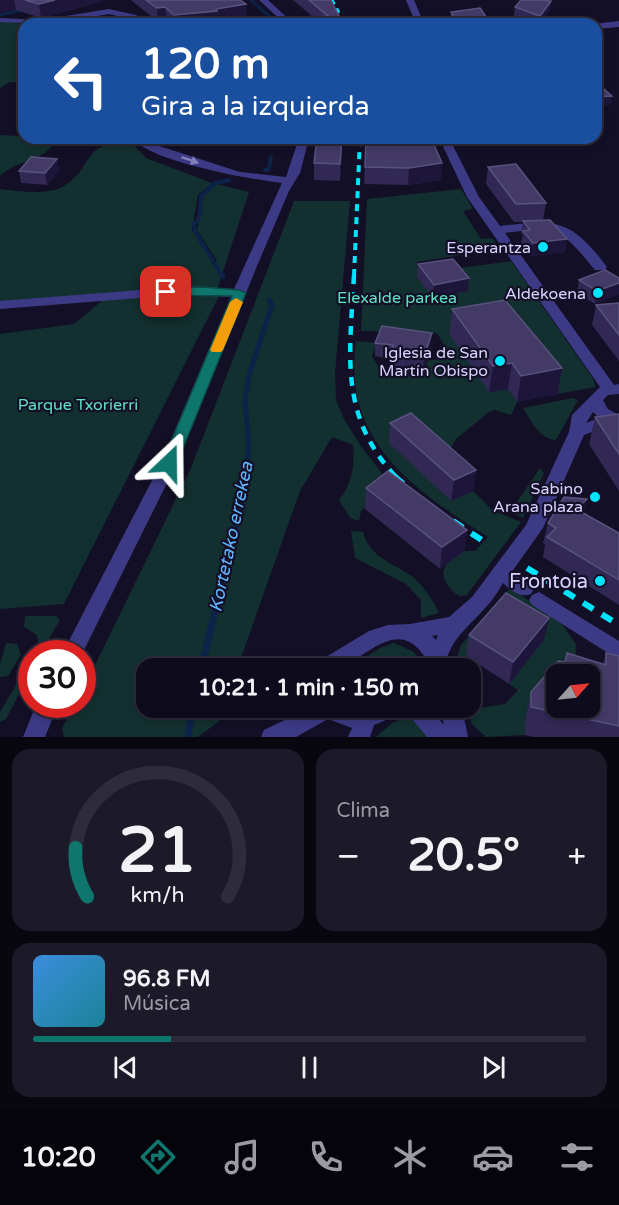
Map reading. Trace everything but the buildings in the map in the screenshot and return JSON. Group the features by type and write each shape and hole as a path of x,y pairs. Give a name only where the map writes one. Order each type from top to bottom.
{"street":[{"path":"263,0 283,18"},
{"path":"410,0 418,18"},
{"path":"66,18 109,8 130,11 136,18"},
{"path":"0,20 18,21"},
{"path":"602,25 619,24"},
{"path":"145,144 240,175 290,181"},
{"path":"79,640 169,463 239,293 290,181 303,144"},
{"path":"438,658 455,624 479,602 527,539 552,494 577,432 578,419 598,395 615,389 495,230 473,197 447,144"},
{"path":"495,230 548,226 563,229 571,234 600,267"},
{"path":"0,305 190,290 239,293"},
{"path":"595,400 599,409 616,420"},
{"path":"577,432 616,420"},
{"path":"525,590 619,652"},
{"path":"344,658 383,632 410,632 455,624"},
{"path":"410,632 426,642 433,658"},
{"path":"34,737 42,718"},
{"path":"272,737 312,718"},
{"path":"349,718 363,728 376,718"},
{"path":"425,718 440,737"},
{"path":"453,718 457,737"}],"green space":[{"path":"0,21 18,23 18,82 10,82 0,88"},
{"path":"0,135 18,136 18,144 54,144 45,153 7,170 0,176"},
{"path":"133,144 146,158 212,183 198,195 192,230 213,263 217,261 197,230 203,196 217,184 249,192 217,290 0,302 0,189 33,192 57,189 74,178 94,151 102,146"},
{"name":"Elexalde parkea","path":"461,189 473,209 463,211 481,239 492,238 501,249 416,262 422,273 511,261 594,380 595,387 558,394 502,325 489,392 508,389 517,402 511,415 495,410 489,412 457,438 448,452 451,501 473,491 492,510 521,522 467,595 460,596 453,592 447,584 444,575 445,567 464,551 475,551 488,537 434,500 389,458 372,434 360,407 355,376 356,341 377,343 372,356 378,366 424,372 428,360 452,359 437,333 361,331 367,199"},
{"path":"294,201 350,201 335,373 336,400 344,419 361,446 393,488 378,495 361,511 359,521 350,518 339,500 352,474 353,445 332,437 300,491 241,658 136,658 136,718 223,718 198,737 64,737 62,728 67,718 96,718 96,663 191,468"},
{"name":"Parque Txorierri","path":"198,293 220,294 64,604 0,609 0,334 74,324 104,299"},
{"path":"573,398 578,400 556,440 540,433 523,408"},
{"path":"540,468 544,473 523,518 510,512"},
{"path":"351,531 363,532 375,552 417,581 439,613 421,618 421,600 406,584 355,558"},
{"path":"510,588 560,621 576,644 575,664 546,664 546,689 525,719 525,735 486,737 472,724 470,718 481,718 481,708 505,704 518,690 509,684 544,639 457,658 461,645"},
{"path":"25,616 56,616 60,620 48,640 38,640 37,635 24,627"},
{"path":"6,643 17,644 18,660 8,676 0,677 0,664"},
{"path":"394,643 414,652 418,658 365,658 380,648"},
{"path":"18,681 18,696 6,719 0,722 0,712"},
{"path":"412,718 431,737 376,737 392,723"}],"waterway":[{"name":"Kortetako errekea","path":"251,0 271,18"},
{"path":"0,15 25,9"},
{"name":"Kortetako errekea","path":"265,170 269,169 271,157"},
{"name":"Kortetako errekea","path":"222,276 195,231 194,224 199,218 201,196 215,183 229,180"},
{"name":"Kortetako errekea","path":"245,477 249,449 245,399 250,372 272,305 269,300"},
{"name":"Kortetako errekea","path":"204,658 241,506 245,476"},
{"name":"Kortetako errekea","path":"188,736 191,718"}],"railway":[{"path":"332,0 342,18"},
{"path":"354,276 360,144"},
{"path":"354,275 350,357 356,406 364,430 377,454 396,477"},
{"path":"394,476 409,489"},
{"path":"453,521 483,541"},
{"path":"527,568 619,625"}],"slow traffic":[{"path":"217,350 236,302"}],"place":[{"name":"Esperantza","path":"543,247"},
{"name":"Aldekoena","path":"598,293"},
{"name":"Iglesia de San Martín Obispo","path":"500,361"},
{"name":"Sabino Arana plaza","path":"595,497"},
{"name":"Frontoia","path":"600,581"}],"route":[{"path":"166,292 203,290 239,293 169,463"}]}
